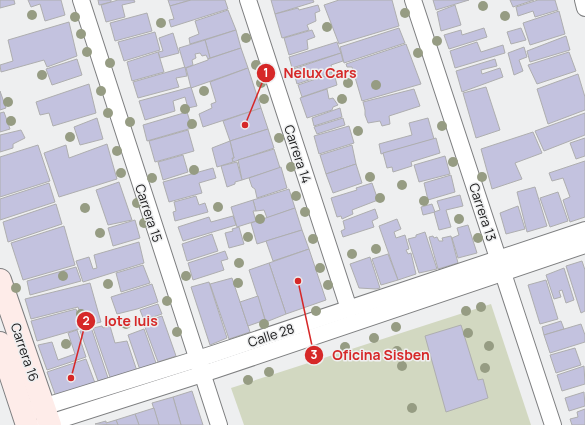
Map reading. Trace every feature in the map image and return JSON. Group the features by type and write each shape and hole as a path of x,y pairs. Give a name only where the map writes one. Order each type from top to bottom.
{"street":[{"name":"Carrera 15","path":"81,0 219,425"},
{"name":"Carrera 14","path":"248,0 349,309"},
{"name":"Carrera 13","path":"413,0 553,425"},
{"path":"582,0 585,8"},
{"name":"Calle 28","path":"35,421 202,375 501,266 585,230"},
{"name":"Calle 28","path":"35,421 197,359 349,309 501,266 585,245"},
{"name":"Carrera 16","path":"0,280 35,421"},
{"name":"Carrera 16","path":"0,342 35,421"}],"green space":[{"path":"491,304 531,425 244,425 231,388"}],"building":[{"path":"0,0 14,0 15,4 0,8"},
{"path":"28,0 61,0 65,15 45,21 40,4 31,7"},
{"path":"98,0 111,0 111,2 99,5"},
{"path":"118,0 134,0 135,2 122,5 125,17 106,22 101,5"},
{"path":"168,0 191,0 170,6"},
{"path":"191,0 225,0 228,9 171,27 169,20 174,19 170,6"},
{"path":"271,0 313,0 314,2 275,14"},
{"path":"339,0 392,0 399,26 339,44 324,5"},
{"path":"433,0 469,0 436,10"},
{"path":"510,0 534,0 513,7"},
{"path":"538,0 555,0 558,10 535,17 533,11 518,16 516,7"},
{"path":"318,5 320,11 315,13 316,21 307,25 309,30 282,38 275,14"},
{"path":"455,5 461,25 441,31 437,12"},
{"path":"228,10 236,30 190,44 189,38 199,34 195,21"},
{"path":"559,11 565,34 530,45 523,23"},
{"path":"147,13 152,31 115,41 110,23"},
{"path":"69,22 77,56 47,67 44,60 1,72 0,65 13,61 8,40"},
{"path":"399,28 405,43 344,63 340,47"},
{"path":"484,28 487,37 449,49 444,35 461,30 462,35"},
{"path":"521,28 526,40 511,44 507,32"},
{"path":"236,30 241,48 210,58 205,40"},
{"path":"312,30 315,37 307,40 308,49 289,55 284,38"},
{"path":"155,32 160,50 124,61 118,42"},
{"path":"173,33 179,53 160,58 158,52 163,51 159,38"},
{"path":"566,36 570,50 530,62 527,51"},
{"path":"205,40 210,58 208,59 206,55 202,56 200,53 195,54 196,58 192,60 193,65 185,68 179,48"},
{"path":"337,42 341,53 292,68 289,57"},
{"path":"477,42 481,52 503,45 505,53 455,68 450,51"},
{"path":"406,44 421,84 362,101 352,67 347,67 346,64"},
{"path":"524,47 527,57 519,60 523,71 514,75 508,53"},
{"path":"241,48 248,68 191,88 186,68"},
{"path":"158,52 164,72 132,81 127,62"},
{"path":"569,52 576,71 537,84 528,65"},
{"path":"341,53 343,61 331,65 333,72 297,84 293,69"},
{"path":"77,59 82,75 52,85 46,69"},
{"path":"495,59 497,66 481,70 482,74 500,68 503,77 462,92 456,71"},
{"path":"185,67 187,76 176,78 179,87 138,98 133,82"},
{"path":"248,68 261,108 203,127 199,114 212,108 211,104 216,102 210,82"},
{"path":"334,73 337,85 302,97 298,85"},
{"path":"578,74 585,97 585,110 548,124 537,89"},
{"path":"89,84 96,113 53,126 49,113 40,115 36,102"},
{"path":"191,87 197,106 188,108 185,97 173,101 175,111 145,120 139,101"},
{"path":"486,87 500,130 476,138 463,93"},
{"path":"327,89 329,99 333,98 338,105 333,107 332,110 307,118 300,98"},
{"path":"414,89 420,106 389,116 390,124 382,126 380,121 368,123 363,102"},
{"path":"0,91 6,108 0,110"},
{"path":"261,108 268,129 230,141 223,121"},
{"path":"340,108 342,117 314,126 312,118"},
{"path":"4,112 10,129 0,132 0,113"},
{"path":"187,112 192,128 147,141 143,125"},
{"path":"585,113 585,135 544,151 535,131"},
{"path":"97,118 103,139 80,145 74,127"},
{"path":"343,118 345,125 317,134 314,127"},
{"path":"428,118 434,139 381,154 379,144 412,135 409,123"},
{"path":"349,126 354,143 319,154 314,136"},
{"path":"268,129 274,148 233,162 232,158 234,158 230,141"},
{"path":"21,130 25,138 13,144 13,148 0,152 0,135"},
{"path":"188,130 194,151 155,162 149,141"},
{"path":"533,132 542,153 515,163 522,179 492,189 481,149"},
{"path":"436,138 440,153 411,162 412,166 393,172 392,167 387,168 383,153"},
{"path":"585,138 585,156 576,159 570,143"},
{"path":"230,141 234,158 232,158 233,162 217,167 212,148"},
{"path":"107,144 117,179 59,197 44,153 66,145 69,158"},
{"path":"38,145 50,181 0,197 0,157"},
{"path":"352,145 356,164 326,174 320,155"},
{"path":"274,149 280,168 242,180 238,160"},
{"path":"183,155 188,172 163,180 158,162"},
{"path":"445,156 450,174 419,182 414,165"},
{"path":"585,161 585,217 570,222 563,200 570,197 563,178 552,181 549,173"},
{"path":"237,162 242,180 227,187 221,166"},
{"path":"356,164 362,183 333,193 326,174"},
{"path":"281,167 287,188 257,198 255,189 252,187 249,178"},
{"path":"213,168 216,178 199,183 202,193 169,202 163,182"},
{"path":"451,175 455,192 428,200 424,183"},
{"path":"119,182 132,220 108,225 96,190"},
{"path":"49,183 55,202 0,220 0,199"},
{"path":"372,183 378,200 352,210 353,214 342,219 341,216 337,217 331,198 357,190 356,188"},
{"path":"535,187 547,226 527,232 517,192"},
{"path":"289,189 295,208 267,218 264,210 256,211 253,200"},
{"path":"558,192 568,221 550,227 540,198"},
{"path":"460,195 463,206 446,210 451,227 439,230 434,212 440,210 437,201"},
{"path":"196,196 199,205 205,203 208,212 175,221 173,212 176,211 174,202"},
{"path":"253,200 256,211 253,211 256,221 237,227 231,207"},
{"path":"56,204 62,224 8,242 3,222"},
{"path":"432,204 435,212 423,215 421,207"},
{"path":"518,206 525,229 506,234 500,213"},
{"path":"295,208 302,230 257,244 251,223"},
{"path":"375,209 378,218 372,221 374,227 343,237 341,231 345,229 343,221"},
{"path":"233,216 236,225 183,241 178,227 209,217 211,222"},
{"path":"397,219 401,229 394,232 396,238 405,235 409,249 406,250 408,254 411,253 416,274 398,280 379,226"},
{"path":"135,220 140,238 113,246 108,228"},
{"path":"468,225 477,253 458,258 452,238 459,235 457,228"},
{"path":"64,226 75,265 23,280 11,243"},
{"path":"239,227 244,244 229,248 225,233 233,231 232,229"},
{"path":"302,230 309,249 273,261 266,241"},
{"path":"425,232 437,269 419,273 408,239"},
{"path":"212,234 218,251 187,261 182,244"},
{"path":"433,236 434,238 437,237 439,241 443,241 442,238 451,236 458,263 438,269 429,237"},
{"path":"139,242 144,263 83,282 76,261 89,257 93,269 97,268 94,255"},
{"path":"309,249 326,300 286,314 269,263"},
{"path":"225,251 228,259 221,261 224,270 193,280 188,263"},
{"path":"388,254 398,280 381,285 372,259"},
{"path":"370,257 380,288 359,288 350,264"},
{"path":"582,261 585,270 585,311 581,313 566,266"},
{"path":"269,263 286,314 266,322 249,270"},
{"path":"143,265 150,283 121,292 116,273"},
{"path":"76,267 81,281 30,295 27,281"},
{"path":"564,268 574,300 566,303 562,290 559,291 561,297 554,299 546,275"},
{"path":"232,278 250,332 229,339 210,284"},
{"path":"546,280 558,319 540,324 528,285"},
{"path":"209,282 227,338 210,345 191,287"},
{"path":"90,283 101,322 85,326 78,307 31,319 25,299"},
{"path":"152,284 158,302 117,314 111,297"},
{"path":"258,296 265,320 248,326 240,302"},
{"path":"158,304 162,314 144,320 140,310"},
{"path":"76,309 82,328 37,341 31,321"},
{"path":"162,316 176,356 158,362 143,322"},
{"path":"561,321 564,329 544,335 542,327"},
{"path":"581,324 585,335 585,342 550,353 544,335"},
{"path":"461,325 478,380 483,379 488,398 446,412 425,336"},
{"path":"102,326 103,328 110,326 115,343 127,341 137,371 111,380 93,328"},
{"path":"91,327 108,378 98,381 80,331"},
{"path":"144,329 156,363 140,370 128,335"},
{"path":"77,330 86,357 47,370 38,345 52,342 58,360 75,354 68,333"},
{"path":"575,348 581,365 556,373 550,355"},
{"path":"86,359 95,383 56,397 47,372"},
{"path":"584,366 585,384 562,391 557,375"},
{"path":"192,391 203,425 181,425 173,397"},
{"path":"584,392 585,406 569,411 565,398"},
{"path":"173,397 181,425 159,425 152,403"},
{"path":"154,408 159,425 139,425 135,414"},
{"path":"585,409 585,425 572,425 570,419 578,417 577,412"},
{"path":"135,414 139,425 118,425 116,420"},
{"path":"116,420 118,425 95,424 106,421 106,423"}],"place":[{"name":"Nelux Cars","path":"245,125"},
{"name":"Oficina Sisben","path":"298,281"},
{"name":"lote luis","path":"71,378"}]}
